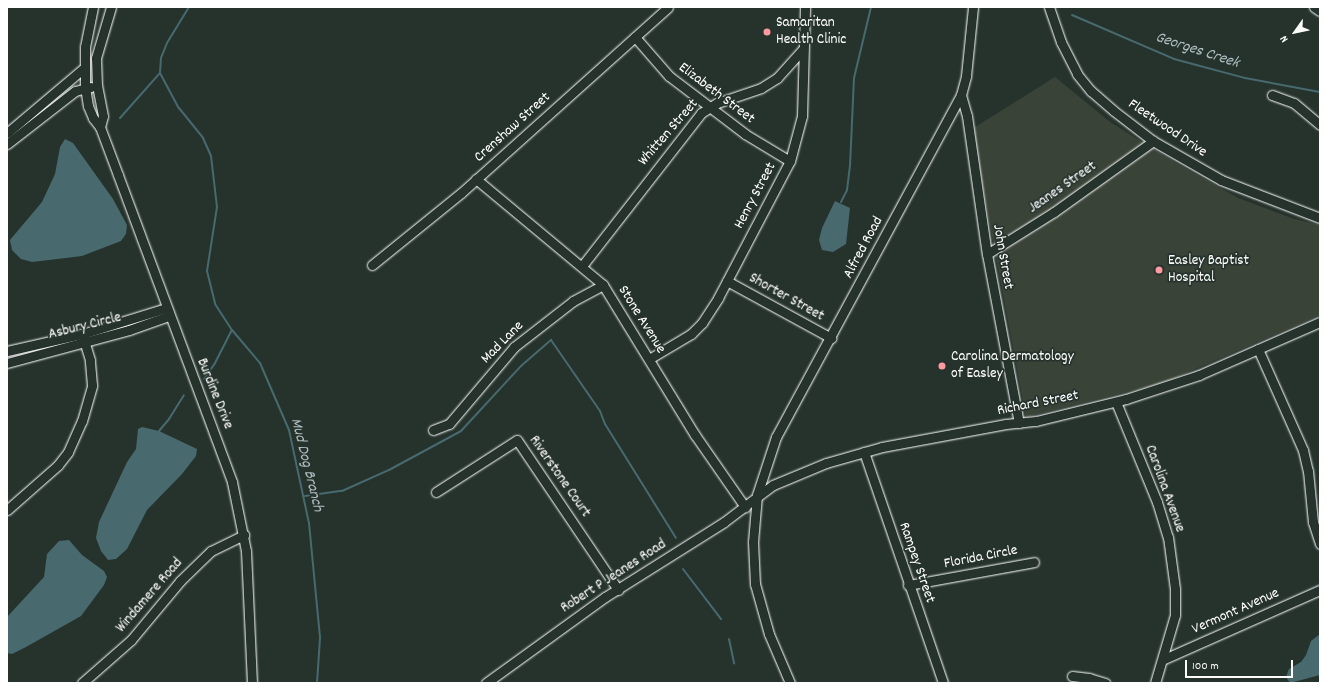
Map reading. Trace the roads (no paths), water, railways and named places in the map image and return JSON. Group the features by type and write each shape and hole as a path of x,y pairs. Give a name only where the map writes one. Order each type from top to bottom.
{"street":[{"name":"Burdine Drive","path":"93,7 85,47 85,87 93,118 100,127 232,482 244,535 249,594 252,683"},
{"name":"Burdine Drive","path":"100,127 103,116 97,86 96,58 111,7"},
{"name":"Crenshaw Street","path":"372,265 476,179 668,7"},
{"name":"Henry Street","path":"649,359 697,330 727,281 790,161 802,116 805,7"},
{"name":"Alfred Road","path":"757,495 776,438 961,95 966,76 973,7"},
{"name":"Fleetwood Drive","path":"1049,7 1061,42 1077,74 1091,91 1153,141 1221,180 1320,218"},
{"path":"1314,7 1320,11"},
{"name":"Elizabeth Street","path":"635,37 659,67 745,134 790,161"},
{"name":"Whitten Street","path":"582,266 650,175 709,106 761,88 777,78 803,50"},
{"path":"10,137 25,116 85,67"},
{"path":"10,137 75,91 85,87 97,86"},
{"name":"John Street","path":"961,95 967,116 987,254 1019,423"},
{"path":"1272,95 1294,103 1320,125"},
{"name":"Jeanes Street","path":"987,254 1054,212 1153,141"},
{"name":"Stone Avenue","path":"476,179 603,285 699,441 745,507"},
{"name":"Shorter Street","path":"727,281 831,338"},
{"name":"Mad Lane","path":"433,430 449,424 514,347 573,301 603,285"},
{"name":"Asbury Circle","path":"7,351 129,330 168,312"},
{"name":"Richard Street","path":"757,495 791,477 864,452 1036,421 1116,402 1198,375 1320,322"},
{"path":"7,510 58,465 68,452 82,421 92,385 90,360 83,338"},
{"name":"Asbury Circle","path":"7,363 83,338"},
{"path":"1258,349 1303,450 1308,471 1313,522 1320,544"},
{"name":"Carolina Avenue","path":"1116,402 1157,502 1168,537 1175,589 1175,609 1164,659 1155,683"},
{"name":"Riverstone Court","path":"436,492 517,440 618,590"},
{"name":"Rampey Street","path":"864,452 908,585 943,683"},
{"path":"757,495 753,555 755,584 769,634 790,683"},
{"name":"Robert P Jeanes Road","path":"486,683 618,590 745,507 757,495"},
{"name":"Windamere Road","path":"82,683 131,640 180,581 206,556 229,540 244,535"},
{"name":"Florida Circle","path":"908,585 1034,562"},
{"name":"Vermont Avenue","path":"1164,659 1320,590"},
{"path":"1072,676 1089,678 1105,683"}],"water":[{"path":"65,139 73,143 113,199 127,225 126,234 121,241 82,256 32,262 21,259 12,250 10,240 42,202 55,174 60,147"},
{"path":"835,201 850,208 846,244 833,252 822,250 819,240 822,228"},
{"path":"142,427 159,431 197,449 196,456 182,474 147,510 127,549 116,559 108,560 101,551 96,538 99,522 127,462 136,449 138,429"},
{"path":"69,540 82,555 104,571 107,577 104,585 81,616 12,654 7,653 7,617 44,577 47,554 59,541"},
{"path":"1320,634 1320,675 1290,683 1286,677 1289,669 1301,662 1306,655 1311,641"}],"waterway":[{"name":"Mud Dog Branch","path":"189,7 167,43 161,58 160,73 179,108 203,138 211,156 217,207 207,271 215,304 232,330 260,363 289,430 309,523 320,638 317,683"},
{"path":"841,202 847,190 850,166 854,78 871,7"},
{"name":"Georges Creek","path":"1072,15 1174,59 1245,78 1320,92"},
{"path":"120,118 160,73"},
{"path":"204,379 215,363 232,330"},
{"path":"305,496 342,491 389,470 461,431 521,366 551,340 600,411 605,424 676,538"},
{"path":"159,431 169,419 184,395"},
{"path":"683,569 721,619"},
{"path":"729,639 734,663"}],"place":[{"name":"Samaritan Health Clinic","path":"767,32"},
{"name":"Easley Baptist Hospital","path":"1159,270"},
{"name":"Carolina Dermatology of Easley","path":"942,366"}]}
